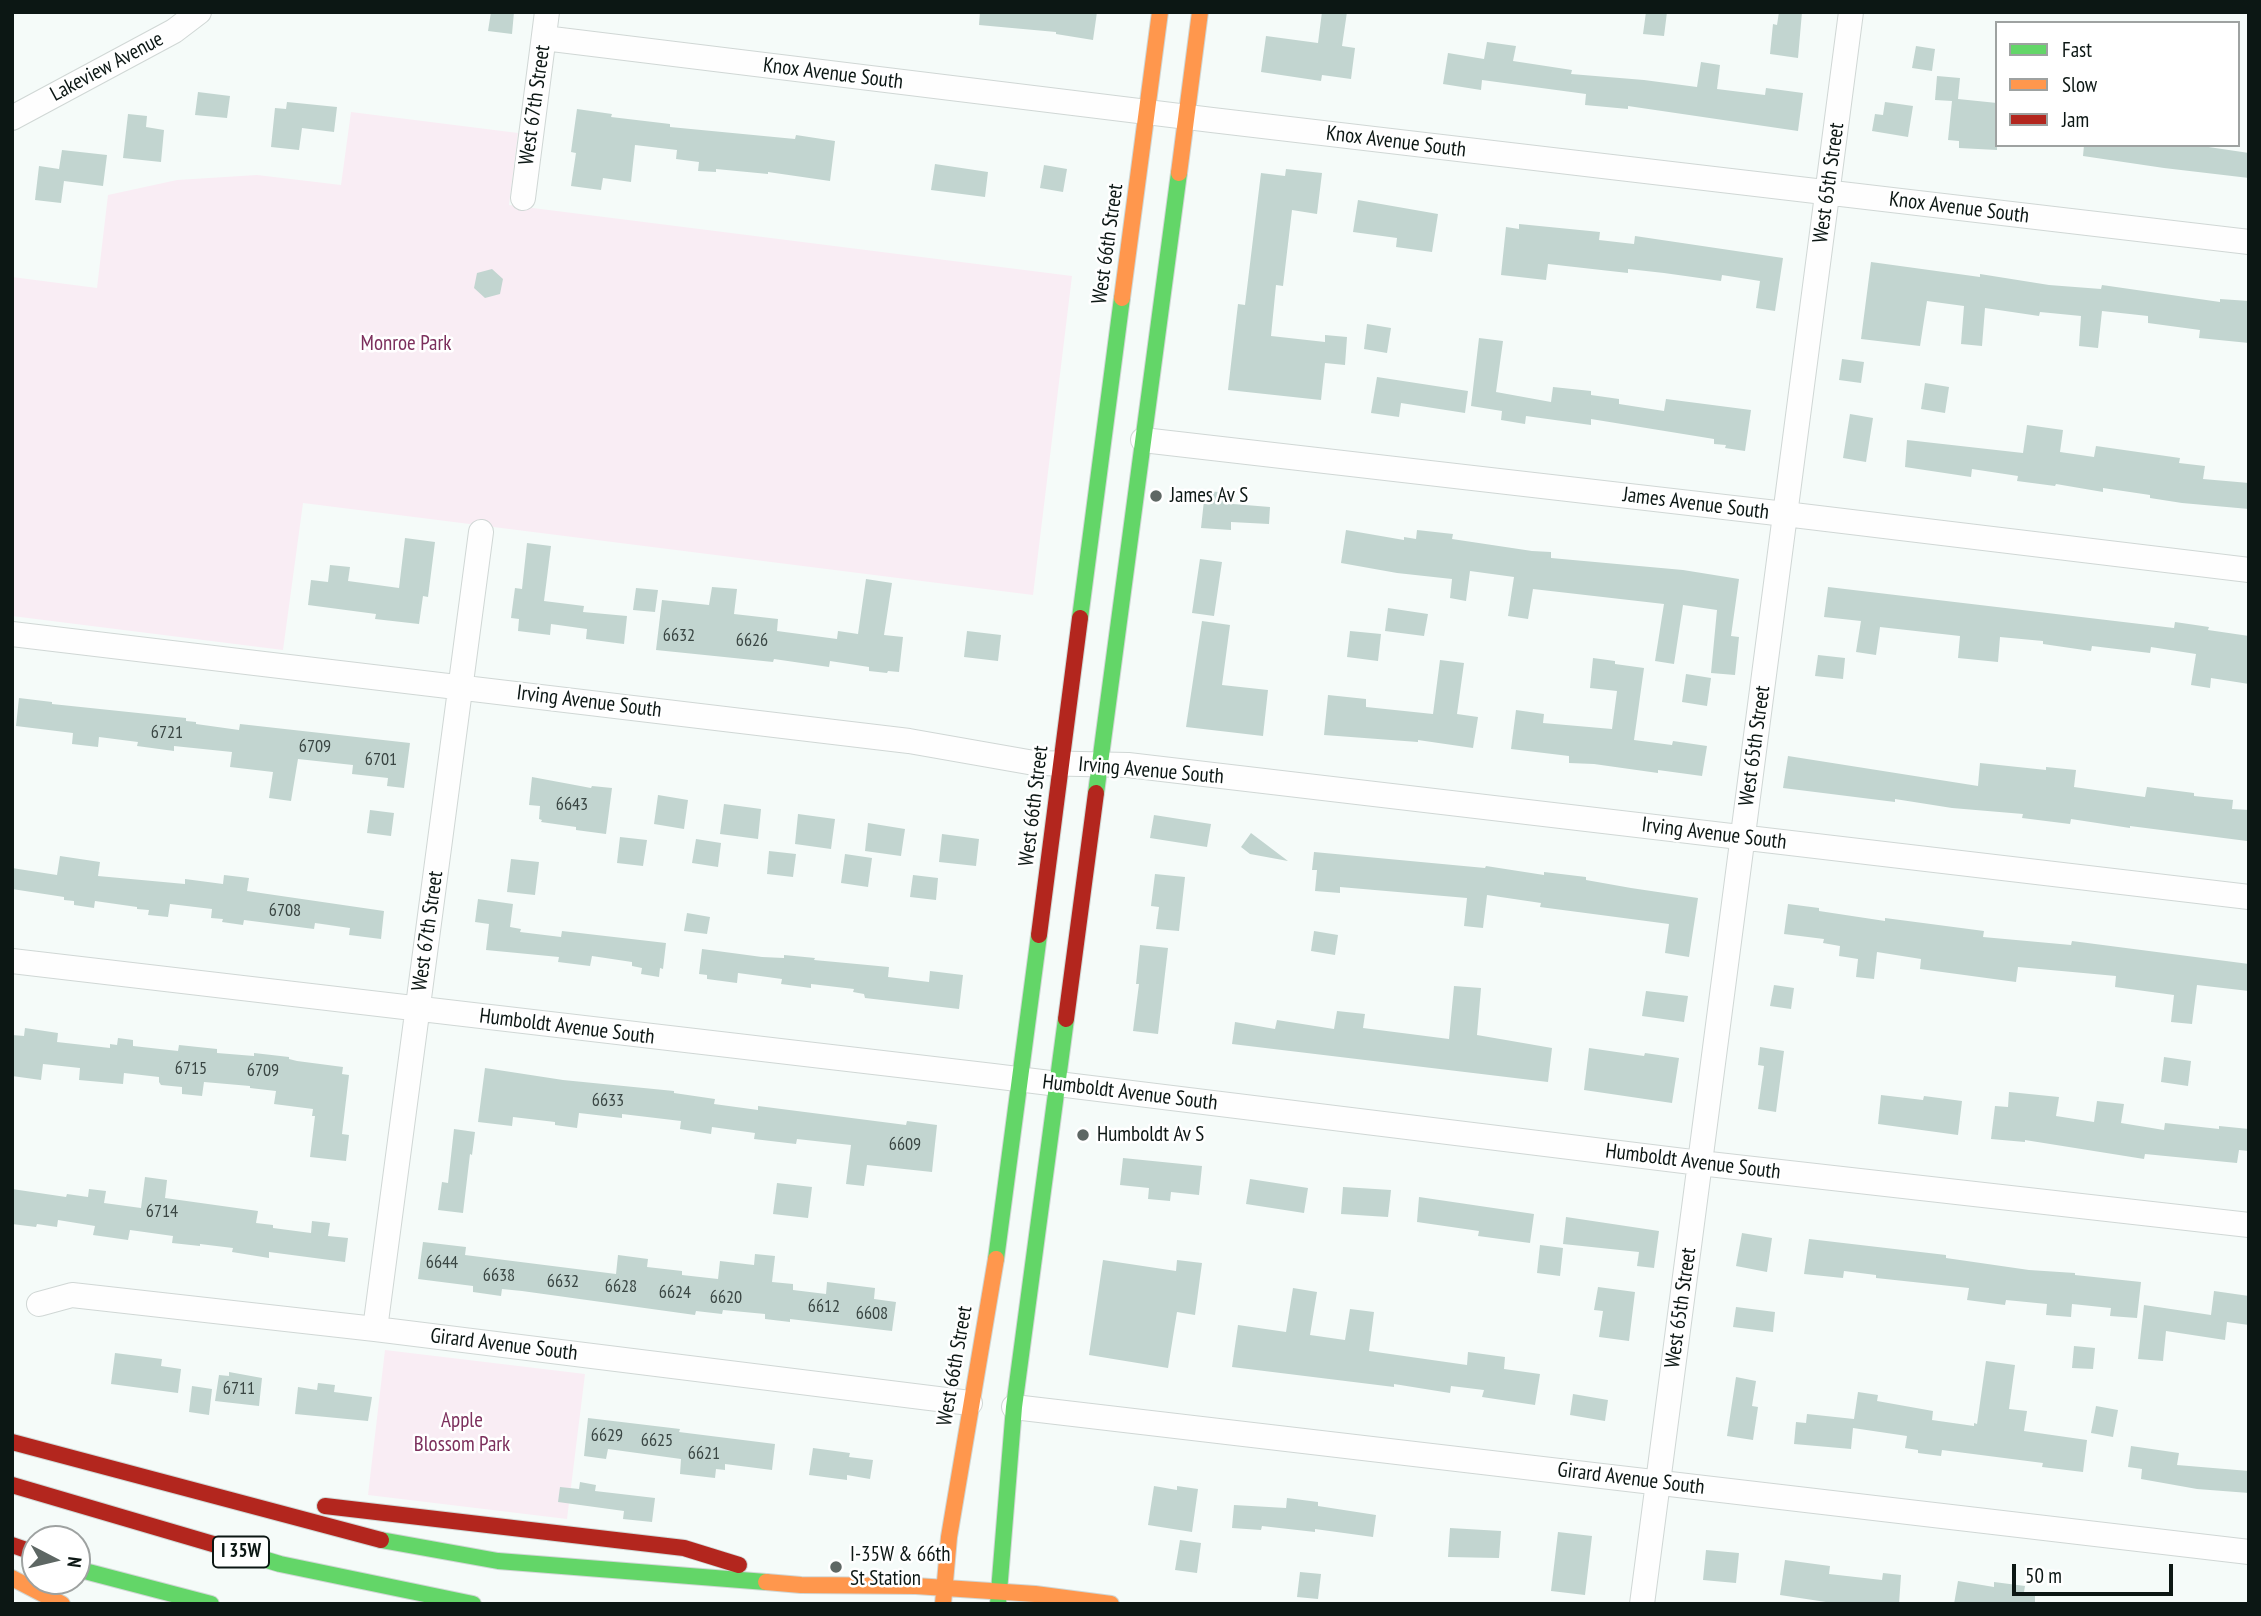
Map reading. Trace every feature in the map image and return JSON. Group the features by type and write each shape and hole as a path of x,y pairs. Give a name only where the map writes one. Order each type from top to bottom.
{"main road":[{"name":"West 66th Street","path":"944,1596 949,1536 997,1252 1160,12"},
{"path":"998,1598 1014,1408 1200,12"},
{"path":"12,1442 391,1544 498,1561 944,1596 998,1598 1056,1595 1111,1604"},
{"name":"I 35W","path":"12,1485 280,1564 473,1604"},
{"path":"236,1503 318,1506 684,1548 801,1585"},
{"path":"91,1573 211,1604"},
{"path":"12,1578 62,1604"}],"street":[{"name":"Lakeview Avenue","path":"12,118 174,31 198,12"},
{"name":"West 67th Street","path":"523,198 547,12"},
{"name":"West 65th Street","path":"1642,1604 1852,12"},
{"name":"Knox Avenue South","path":"544,38 1186,117 2249,242"},
{"name":"James Avenue South","path":"1143,440 2249,570"},
{"name":"West 67th Street","path":"375,1329 481,532"},
{"name":"Irving Avenue South","path":"12,634 895,739 1034,763 1128,765 2249,897"},
{"name":"Humboldt Avenue South","path":"12,961 1700,1163 2249,1225"},
{"name":"Girard Avenue South","path":"38,1304 72,1295 375,1329 970,1403"},
{"name":"Girard Avenue South","path":"1014,1408 2249,1552"}],"green space":[{"name":"Monroe Park","path":"351,112 518,133 509,205 1072,276 1033,595 303,503 283,650 12,616 12,277 97,288 108,195 177,180 257,175 341,185"},
{"name":"Apple Blossom Park","path":"385,1350 585,1374 567,1519 368,1495"}],"building":[{"path":"491,12 514,12 512,34 488,31"},
{"path":"980,12 1097,12 1093,40 1056,32 979,25"},
{"path":"1322,12 1347,12 1342,46 1355,48 1351,79 1322,75 1321,81 1261,72 1266,36 1318,43"},
{"path":"1646,12 1667,12 1664,36 1643,34"},
{"path":"1779,12 1802,12 1798,58 1770,54 1773,24 1777,25"},
{"path":"1487,42 1516,46 1513,61 1572,70 1571,74 1697,87 1701,62 1720,65 1717,89 1765,95 1766,88 1803,93 1798,131 1628,106 1628,109 1585,105 1586,94 1482,80 1481,90 1443,84 1448,53 1484,59"},
{"path":"1916,46 1935,49 1932,71 1912,68"},
{"path":"1937,76 1960,78 1958,99 1995,103 1997,150 1959,148 1959,141 1948,140 1952,101 1935,100"},
{"path":"198,92 230,96 227,118 195,115"},
{"path":"287,102 337,107 334,132 302,128 299,150 271,147 275,108 286,109"},
{"path":"1885,102 1913,106 1908,137 1872,131 1875,114 1883,115"},
{"path":"577,109 612,114 611,117 670,124 670,127 795,139 796,135 835,141 830,181 768,172 716,169 716,172 698,171 699,162 676,159 677,150 635,145 631,182 603,178 601,190 571,186 576,153 571,152"},
{"path":"128,114 147,116 146,127 164,130 161,162 123,158"},
{"path":"2084,147 2208,147 2249,153 2249,178 2164,168 2083,156"},
{"path":"62,150 107,155 103,186 64,181 61,203 35,200 39,166 59,169"},
{"path":"935,164 988,172 985,197 931,190"},
{"path":"1044,165 1067,169 1063,192 1040,188"},
{"path":"1286,169 1322,173 1317,214 1292,210 1283,286 1276,285 1271,336 1325,342 1325,335 1347,337 1345,365 1325,363 1321,400 1228,390 1238,304 1245,305 1261,173 1285,176"},
{"path":"1358,200 1438,214 1432,252 1396,247 1397,238 1353,232"},
{"path":"1519,224 1600,232 1599,240 1634,244 1635,236 1783,258 1775,311 1756,308 1760,281 1722,275 1721,281 1628,269 1628,273 1548,264 1546,280 1501,275 1506,227 1519,229"},
{"path":"1871,262 2049,285 2101,289 2102,285 2220,302 2220,299 2249,301 2249,343 2199,338 2200,330 2148,323 2148,316 2102,311 2098,348 2079,346 2081,316 2040,312 2039,316 1985,308 1982,346 1961,344 1964,306 1927,301 1920,346 1861,339"},
{"path":"492,269 503,279 500,294 485,298 474,288 477,273"},
{"path":"1367,324 1391,328 1387,353 1364,349"},
{"path":"1479,338 1503,341 1496,392 1551,402 1553,387 1591,391 1591,395 1619,399 1619,404 1664,411 1666,399 1751,410 1745,451 1714,444 1714,439 1591,419 1591,425 1526,416 1525,424 1501,420 1502,411 1471,406"},
{"path":"1842,359 1864,362 1861,383 1839,380"},
{"path":"1377,377 1468,391 1465,413 1401,403 1399,417 1371,413"},
{"path":"1925,383 1949,387 1945,413 1921,409"},
{"path":"1850,414 1873,418 1866,462 1843,458"},
{"path":"2027,425 2063,430 2060,452 2094,457 2096,446 2180,458 2179,463 2205,466 2203,479 2249,483 2249,509 2182,503 2103,488 2103,492 2017,481 2018,476 1972,469 1971,477 1905,467 1907,440 2023,453"},
{"path":"1205,491 1234,493 1233,504 1270,507 1269,524 1231,522 1231,530 1201,528"},
{"path":"1346,530 1404,540 1404,537 1416,539 1417,530 1453,534 1452,539 1551,552 1551,558 1683,570 1739,579 1731,636 1739,637 1735,675 1711,673 1717,610 1683,605 1674,664 1655,661 1664,604 1533,589 1528,619 1508,616 1514,577 1470,571 1466,601 1450,598 1452,579 1341,563"},
{"path":"405,538 435,542 428,597 423,596 419,624 375,619 376,614 308,605 311,580 328,582 330,565 350,567 348,581 399,588"},
{"path":"527,543 551,546 544,601 584,606 583,612 627,616 624,644 586,639 587,629 551,624 550,635 518,631 519,619 511,618 515,588 522,589"},
{"path":"1200,559 1222,562 1214,616 1192,613"},
{"path":"866,579 892,583 884,635 903,637 899,672 869,671 869,667 830,661 829,667 774,659 773,662 656,650 662,600 709,605 712,587 737,589 734,614 778,619 777,631 837,639 838,631 858,634"},
{"path":"1828,587 2174,628 2175,622 2249,636 2249,684 2211,678 2210,688 2191,685 2196,654 2151,647 2150,653 2092,646 2091,651 2043,644 2043,641 2000,637 1998,662 1958,658 1960,636 1880,627 1876,655 1856,652 1861,621 1824,617"},
{"path":"636,588 658,590 655,612 633,610"},
{"path":"1388,608 1428,614 1424,636 1385,631"},
{"path":"1202,621 1230,625 1222,685 1268,690 1263,736 1186,727"},
{"path":"967,631 1001,635 998,661 964,657"},
{"path":"1350,631 1381,634 1378,661 1347,657"},
{"path":"1818,655 1845,658 1843,679 1815,676"},
{"path":"1593,658 1644,668 1634,740 1672,745 1673,741 1707,746 1702,776 1569,763 1569,756 1511,749 1516,710 1544,714 1543,723 1612,729 1617,691 1590,688"},
{"path":"1440,660 1464,663 1457,714 1478,717 1473,748 1418,740 1324,735 1328,695 1366,699 1366,707 1433,714"},
{"path":"1686,674 1711,678 1707,706 1682,702"},
{"path":"19,698 186,718 186,721 196,724 239,730 240,724 410,743 404,788 387,786 388,778 352,774 353,765 298,759 291,801 269,798 273,772 230,767 232,752 174,746 174,751 137,746 138,742 99,737 98,747 72,744 73,733 16,726"},
{"path":"1788,756 1978,786 1980,763 2046,770 2046,767 2076,770 2074,787 2145,797 2147,787 2233,800 2232,809 2249,810 2247,841 2071,819 2070,824 2022,818 2023,814 1783,788"},
{"path":"532,777 591,788 612,788 606,834 541,822 540,806 529,805"},
{"path":"658,795 688,800 684,829 654,824"},
{"path":"724,804 761,809 758,839 720,834"},
{"path":"370,810 394,813 391,836 367,833"},
{"path":"798,814 835,819 831,849 795,844"},
{"path":"1154,815 1211,824 1207,847 1150,838"},
{"path":"868,823 905,829 901,856 865,851"},
{"path":"1251,833 1288,861 1250,854 1241,847"},
{"path":"942,834 979,839 976,866 939,862"},
{"path":"620,837 647,840 643,866 617,863"},
{"path":"696,839 721,843 718,867 692,863"},
{"path":"769,851 796,854 793,877 767,874"},
{"path":"1314,852 1586,877 1586,880 1698,898 1689,957 1665,953 1669,924 1540,907 1541,903 1487,895 1483,928 1464,926 1467,898 1340,887 1340,893 1315,891 1317,870 1312,870"},
{"path":"845,854 872,858 868,887 841,883"},
{"path":"60,856 100,862 98,876 185,884 185,879 223,884 224,875 249,878 247,891 384,911 381,939 349,935 350,928 315,923 314,929 244,920 243,925 222,922 223,919 211,918 212,909 170,904 168,917 148,915 149,910 137,907 95,901 94,908 74,905 74,901 64,900 64,897 12,889 12,868 57,875"},
{"path":"511,859 539,862 535,895 507,892"},
{"path":"1155,874 1185,877 1179,931 1156,929 1159,907 1151,906"},
{"path":"913,875 938,878 936,900 910,897"},
{"path":"478,899 513,904 510,927 521,929 520,932 561,937 562,931 666,943 663,969 660,968 659,977 641,974 642,968 632,966 632,962 592,956 590,966 558,962 559,957 486,950 489,924 475,922"},
{"path":"1788,904 1885,921 1885,918 1984,931 1983,937 2071,945 2072,941 2249,964 2249,991 2197,985 2192,1024 2171,1022 2174,995 2115,987 2116,976 2018,967 2016,982 1920,969 1921,959 1877,952 1874,979 1856,977 1858,959 1839,956 1840,946 1823,943 1824,939 1784,934"},
{"path":"687,913 710,917 707,934 684,931"},
{"path":"1314,931 1338,935 1335,955 1311,951"},
{"path":"1140,945 1168,948 1158,1034 1133,1031 1139,984 1136,984"},
{"path":"702,949 762,957 784,958 784,955 889,967 888,977 929,982 930,971 963,975 959,1009 865,998 864,994 853,992 854,989 781,984 782,979 738,973 737,983 707,979 707,975 699,974"},
{"path":"1774,985 1794,988 1791,1009 1770,1006"},
{"path":"1454,986 1481,988 1477,1035 1552,1048 1548,1082 1232,1044 1235,1022 1275,1029 1277,1020 1334,1029 1337,1011 1365,1014 1363,1028 1449,1039"},
{"path":"1646,991 1688,996 1684,1022 1642,1016"},
{"path":"25,1028 58,1033 57,1042 110,1048 110,1044 117,1045 118,1038 133,1040 133,1046 178,1051 179,1045 217,1049 217,1053 254,1056 254,1053 343,1067 342,1074 349,1075 342,1134 349,1135 346,1161 310,1157 315,1116 312,1116 313,1109 274,1104 276,1091 204,1082 202,1096 182,1094 182,1087 161,1085 159,1077 124,1073 123,1084 79,1080 80,1068 43,1064 41,1080 12,1076 12,1035 24,1036"},
{"path":"1760,1047 1784,1051 1776,1112 1758,1109 1764,1066 1758,1065"},
{"path":"1589,1048 1679,1058 1672,1103 1584,1090"},
{"path":"2164,1057 2191,1061 2188,1086 2161,1082"},
{"path":"485,1068 563,1080 674,1091 715,1099 714,1104 758,1110 758,1106 906,1125 907,1121 937,1125 932,1172 867,1165 864,1186 846,1184 851,1145 797,1139 796,1144 754,1139 755,1133 712,1127 711,1134 680,1129 681,1121 622,1114 622,1118 579,1113 577,1128 555,1125 555,1122 513,1117 512,1126 478,1122"},
{"path":"2009,1092 2059,1097 2056,1116 2094,1122 2097,1101 2124,1104 2121,1123 2164,1130 2165,1123 2219,1129 2219,1126 2249,1129 2249,1151 2239,1150 2237,1163 2145,1154 2144,1159 2025,1140 1991,1139 1995,1106 2008,1107"},
{"path":"1881,1095 1923,1100 1924,1096 1962,1101 1958,1135 1878,1124"},
{"path":"454,1129 475,1132 463,1213 438,1210 442,1182 448,1183"},
{"path":"1123,1158 1202,1166 1199,1195 1171,1192 1170,1201 1148,1199 1149,1188 1120,1185"},
{"path":"145,1177 167,1180 165,1198 258,1211 256,1223 273,1225 273,1228 311,1233 312,1221 330,1223 328,1236 348,1238 345,1262 269,1252 269,1258 232,1252 233,1248 172,1243 173,1236 130,1230 128,1240 93,1235 95,1226 58,1220 57,1227 12,1224 12,1189 66,1197 67,1194 88,1197 89,1189 106,1191 104,1203 141,1208"},
{"path":"1250,1179 1308,1188 1304,1213 1246,1204"},
{"path":"777,1183 812,1187 808,1218 773,1214"},
{"path":"1343,1187 1391,1190 1388,1217 1341,1214"},
{"path":"1419,1197 1534,1214 1530,1243 1478,1236 1479,1231 1417,1222"},
{"path":"1566,1217 1659,1231 1654,1268 1637,1266 1639,1252 1563,1244"},
{"path":"1742,1233 1772,1238 1767,1272 1736,1266"},
{"path":"1809,1239 1946,1255 1946,1258 2029,1270 2141,1282 2137,1318 2110,1316 2111,1308 2072,1304 2071,1317 2046,1315 2047,1304 2006,1300 2005,1305 1967,1300 1969,1288 1876,1278 1876,1275 1844,1271 1843,1278 1804,1274"},
{"path":"423,1242 466,1247 465,1255 616,1274 618,1255 648,1259 647,1267 718,1279 720,1261 754,1265 755,1254 775,1256 772,1282 793,1284 793,1290 826,1294 827,1282 875,1288 874,1299 896,1302 892,1331 790,1319 790,1322 765,1319 765,1314 723,1310 722,1314 696,1311 695,1315 502,1289 501,1296 473,1292 473,1286 418,1279"},
{"path":"1540,1245 1563,1248 1560,1276 1537,1273"},
{"path":"1103,1260 1176,1271 1177,1260 1202,1263 1195,1315 1177,1312 1168,1368 1089,1355"},
{"path":"1598,1287 1635,1292 1629,1341 1599,1337 1603,1311 1594,1310"},
{"path":"1293,1288 1317,1292 1310,1335 1345,1340 1350,1309 1374,1312 1369,1351 1467,1365 1468,1352 1505,1357 1504,1369 1540,1374 1535,1405 1482,1397 1484,1390 1451,1386 1450,1393 1394,1384 1394,1387 1232,1367 1238,1325 1286,1332"},
{"path":"2214,1291 2249,1296 2249,1325 2227,1322 2225,1340 2166,1331 2163,1361 2138,1359 2144,1305 2211,1315"},
{"path":"1736,1307 1775,1312 1773,1332 1733,1327"},
{"path":"2074,1346 2095,1348 2093,1369 2072,1368"},
{"path":"115,1353 162,1359 161,1366 181,1369 178,1393 111,1384"},
{"path":"1986,1361 2015,1365 2009,1409 2027,1411 2024,1431 2087,1440 2083,1472 2042,1467 2043,1463 1942,1450 1941,1456 1918,1453 1918,1450 1905,1448 1907,1436 1853,1428 1851,1449 1794,1444 1796,1422 1806,1423 1807,1414 1854,1419 1858,1392 1878,1395 1877,1401 1933,1411 1932,1420 1974,1426 1974,1423 1977,1424"},
{"path":"229,1372 262,1378 259,1406 215,1401 219,1375 229,1376"},
{"path":"1736,1377 1756,1381 1752,1406 1758,1407 1753,1440 1727,1436"},
{"path":"318,1383 335,1385 334,1392 372,1397 368,1421 295,1414 298,1387 317,1390"},
{"path":"192,1386 212,1389 209,1415 189,1412"},
{"path":"1573,1394 1608,1400 1605,1421 1570,1415"},
{"path":"2096,1406 2118,1410 2113,1437 2091,1433"},
{"path":"588,1418 775,1444 772,1470 725,1464 725,1470 716,1469 715,1478 680,1474 681,1459 608,1449 606,1459 584,1456"},
{"path":"2131,1446 2179,1453 2177,1465 2249,1471 2249,1493 2197,1489 2141,1479 2142,1469 2128,1467"},
{"path":"813,1448 850,1453 849,1457 873,1460 870,1479 847,1475 847,1480 809,1475"},
{"path":"580,1482 596,1485 595,1491 655,1498 652,1522 623,1519 624,1511 558,1502 560,1487 579,1489"},
{"path":"1154,1486 1177,1490 1177,1486 1198,1489 1192,1532 1148,1525"},
{"path":"1287,1498 1376,1515 1373,1537 1315,1529 1315,1532 1262,1526 1261,1530 1232,1528 1234,1505 1286,1508"},
{"path":"1450,1528 1501,1531 1499,1558 1448,1557"},
{"path":"1558,1532 1592,1536 1585,1595 1551,1591"},
{"path":"1180,1540 1201,1543 1197,1573 1175,1570"},
{"path":"1706,1550 1739,1553 1736,1583 1703,1580"},
{"path":"1785,1560 1830,1566 1829,1574 1882,1580 1883,1573 1901,1575 1899,1604 1839,1604 1780,1595"},
{"path":"1300,1572 1321,1574 1318,1599 1297,1597"},
{"path":"1958,1581 1994,1587 1994,1582 2025,1586 2024,1592 2035,1594 2035,1604 1954,1604"}],"traffic: fast":[{"path":"1096,793 1179,173"},
{"path":"1080,618 1122,298"},
{"path":"996,1259 1039,935"},
{"path":"998,1604 1014,1407 1066,1019"},
{"path":"381,1540 498,1561 766,1582"},
{"path":"230,1549 280,1564 473,1604"},
{"path":"91,1573 211,1604"}],"traffic: slow":[{"path":"1122,298 1160,12"},
{"path":"1179,173 1200,12"},
{"path":"943,1604 949,1537 996,1259"},
{"path":"12,1578 62,1604"},
{"path":"766,1582 916,1586 1035,1594 1111,1604"}],"traffic: jam":[{"path":"1039,935 1080,618"},
{"path":"1066,1019 1096,793"},
{"path":"12,1442 381,1540"},
{"path":"12,1485 230,1549"},
{"path":"325,1506 684,1548 739,1565"},
{"path":"12,1545 21,1548"}],"place":[{"name":"James Av S","path":"1156,496"},
{"name":"Humboldt Av S","path":"1083,1135"},
{"name":"I-35W & 66th St Station","path":"836,1567"}]}
